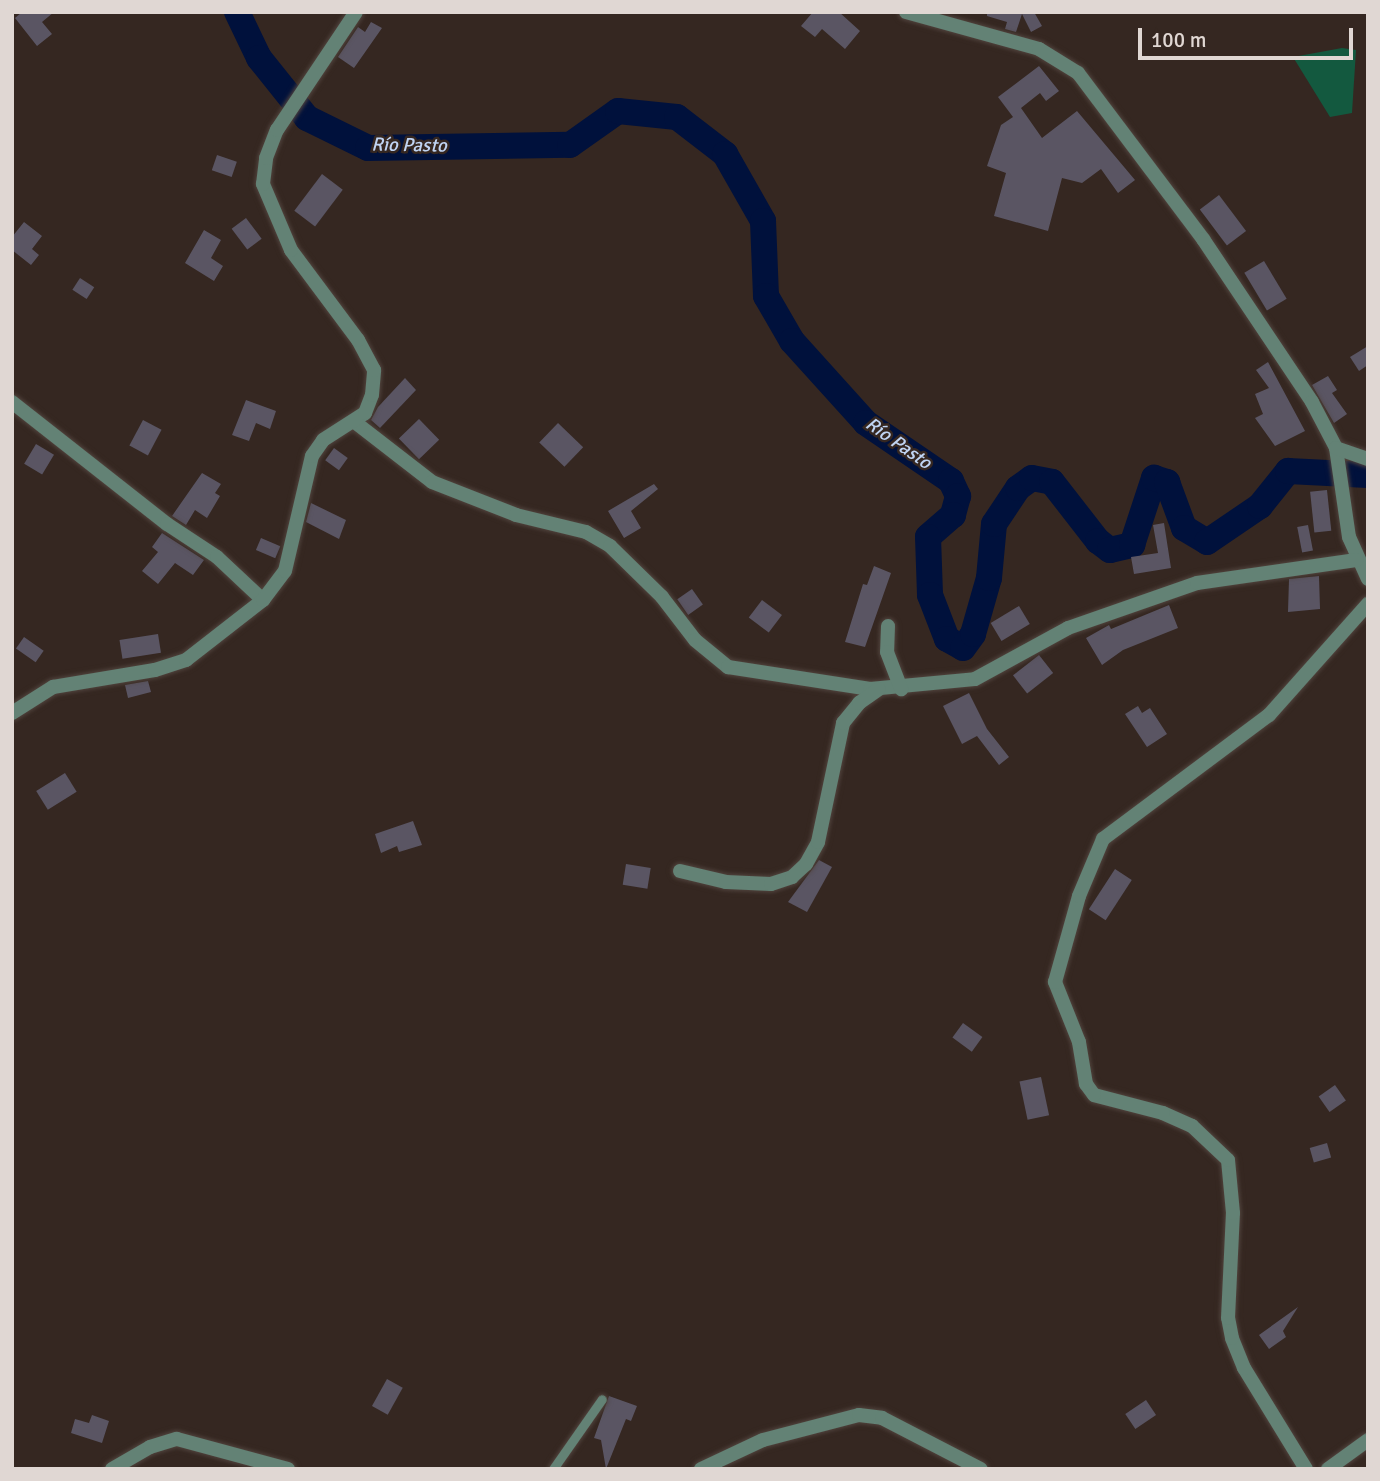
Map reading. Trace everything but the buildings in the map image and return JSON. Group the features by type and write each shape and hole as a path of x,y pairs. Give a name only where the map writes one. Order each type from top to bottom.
{"street":[{"path":"12,713 53,687 155,670 186,660 263,600 285,571 312,456 323,440 356,423 372,395 374,370 358,340 291,250 263,184 266,158 277,130 356,12"},
{"path":"906,12 1039,49 1078,73 1203,239 1312,402 1336,448 1339,491 1356,559 1368,579"},
{"path":"12,402 167,524 217,557 263,600"},
{"path":"356,423 432,482 516,515 586,532 610,546 662,597 695,640 728,667 879,689 901,689 975,679 1068,628 1197,583 1356,559"},
{"path":"1336,448 1368,459"},
{"path":"1306,1469 1244,1368 1232,1338 1228,1318 1233,1213 1228,1160 1192,1126 1163,1113 1094,1095 1086,1084 1079,1042 1055,982 1079,896 1103,839 1269,715 1368,604"},
{"path":"888,626 887,652 901,689"},
{"path":"680,871 726,882 771,884 792,877 806,864 818,842 844,723 859,703 879,689"},
{"path":"701,1469 763,1440 859,1415 882,1419 981,1469"},
{"path":"112,1469 150,1447 177,1439 289,1469"},
{"path":"1328,1469 1368,1440"}],"lane":[{"path":"553,1469 602,1399"}],"green space":[{"path":"1342,48 1356,50 1352,113 1330,117 1293,57"}],"waterway":[{"name":"Río Pasto","path":"237,12 259,58 307,118 368,148 570,145 618,111 677,117 725,154 763,221 766,296 792,341 866,423 951,481 958,496 953,515 928,537 930,595 947,639 963,648 973,634 989,578 994,524 1018,488 1032,478 1052,482 1098,541 1110,550 1132,545 1154,478 1167,482 1184,528 1207,542 1260,506 1288,471 1368,475"}]}
